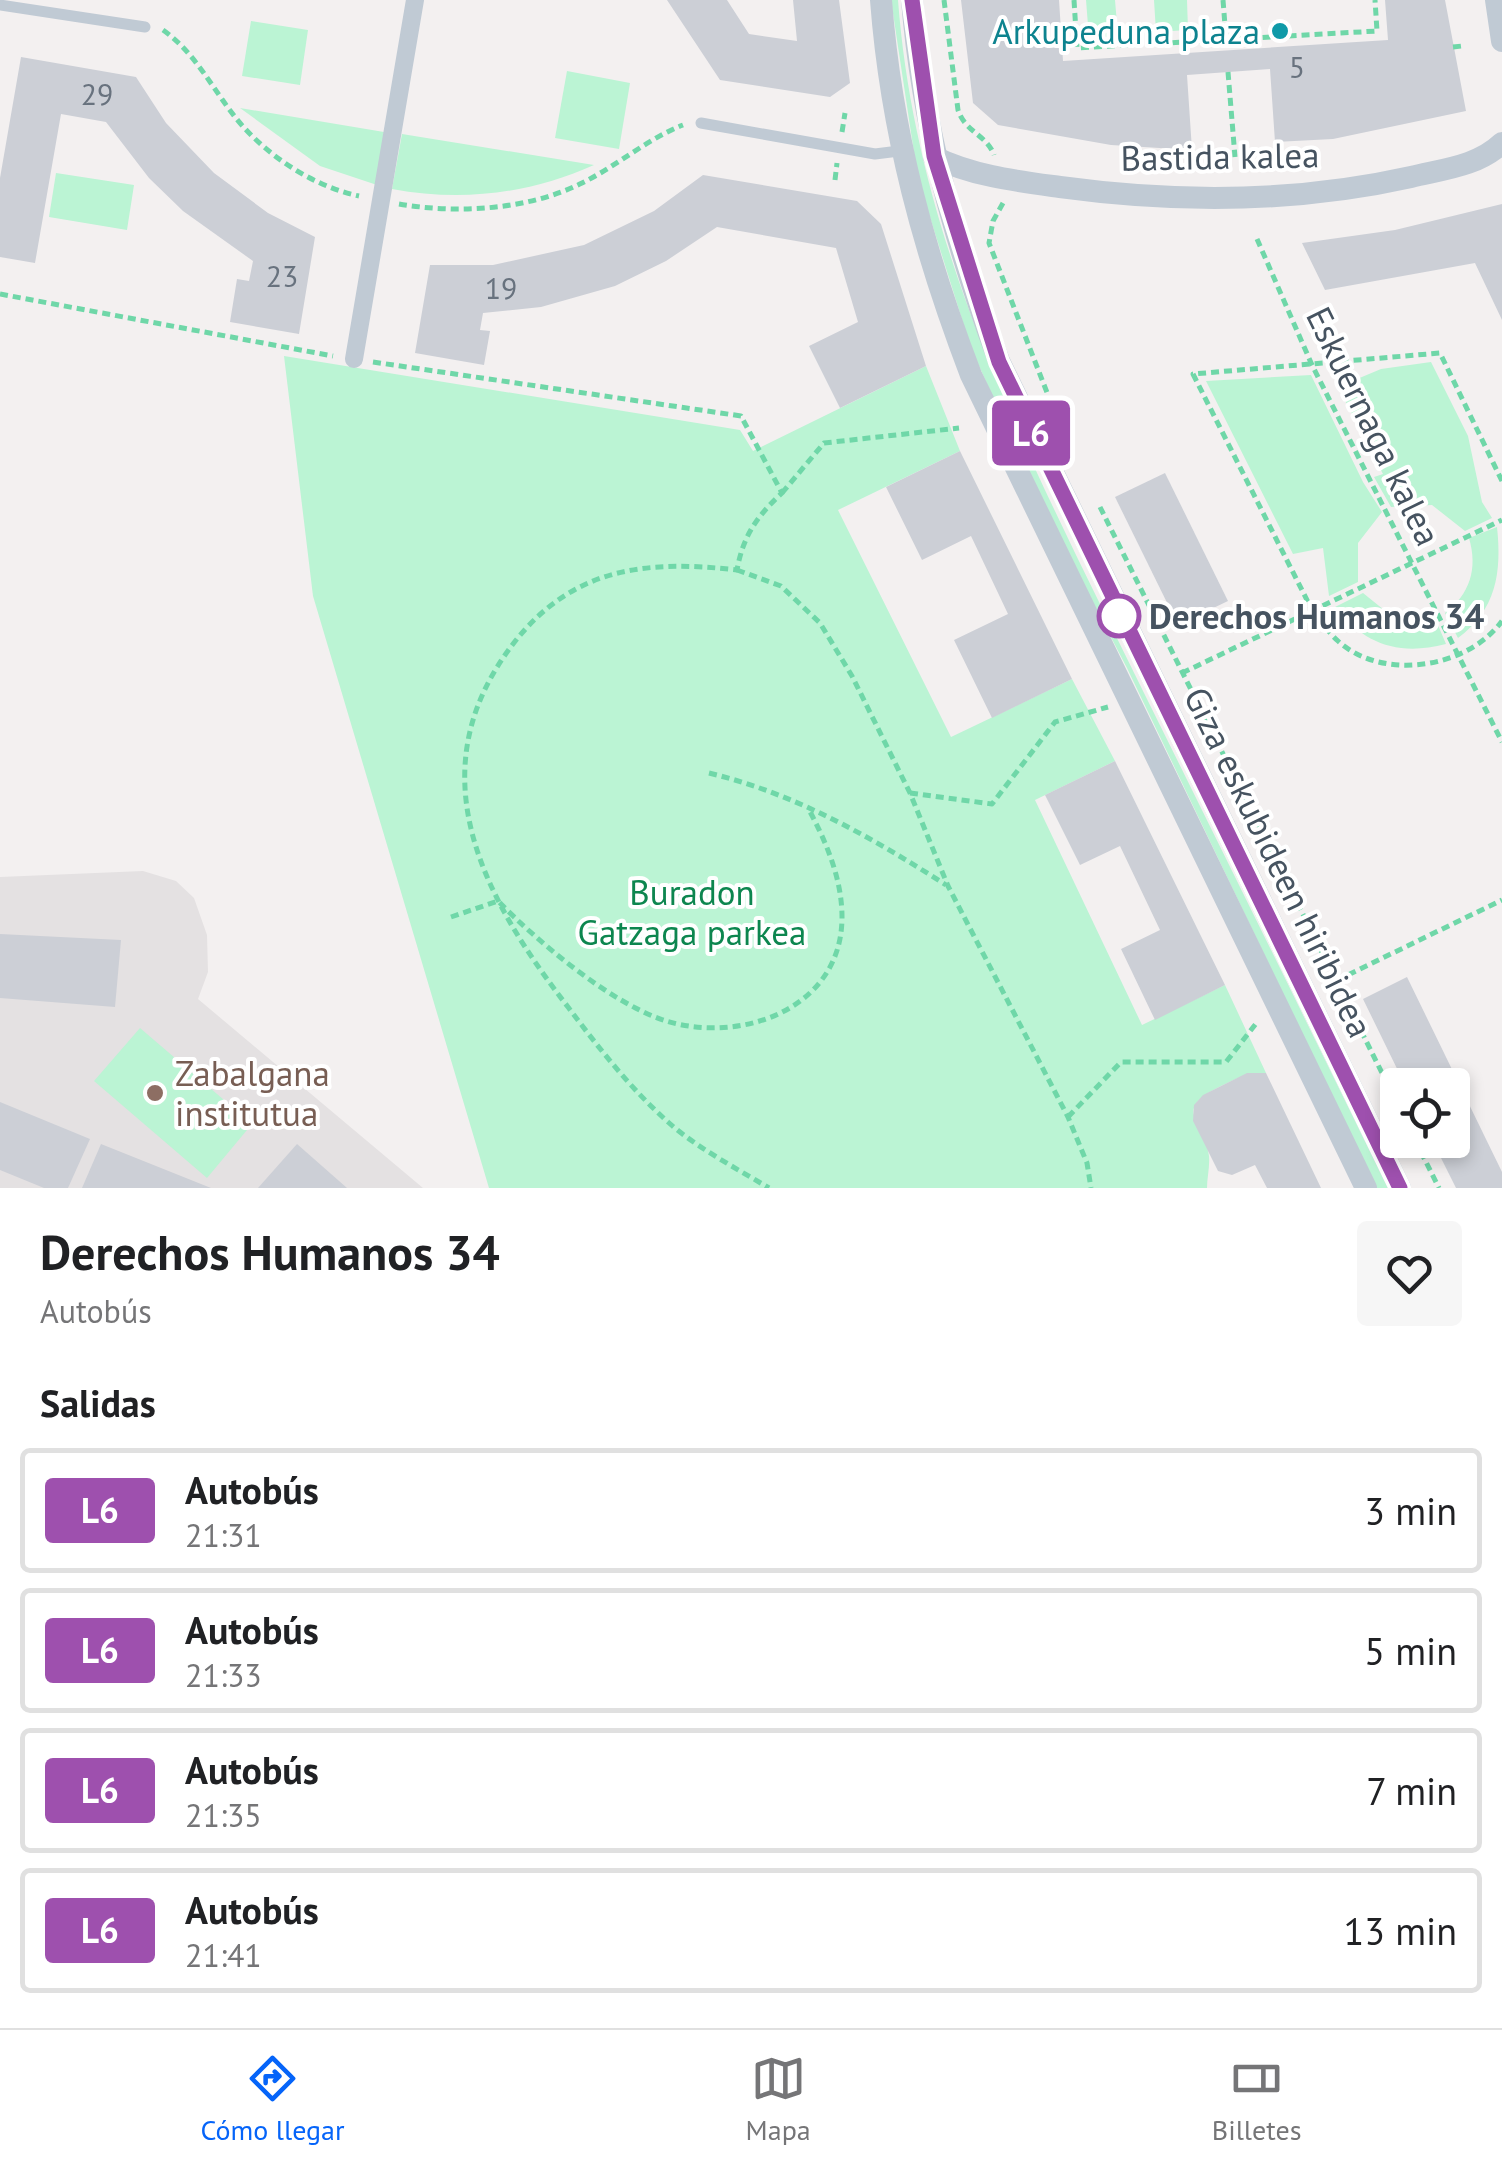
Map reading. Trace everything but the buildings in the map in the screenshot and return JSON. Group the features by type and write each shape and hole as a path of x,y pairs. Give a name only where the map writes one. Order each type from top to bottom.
{"street":[{"path":"354,360 414,0"},
{"name":"Giza eskubideen hiribidea","path":"881,0 899,151 922,241 970,375 1366,1188"},
{"name":"Giza eskubideen hiribidea","path":"912,0 934,156 976,299 1022,416 1400,1188"},
{"path":"1496,0 1502,41"},
{"name":"Bastida kalea","path":"934,156 957,168 1003,178 1130,197 1299,195 1375,185 1486,159 1502,142"}],"lane":[{"path":"0,5 144,27"},
{"path":"702,123 875,154 899,151"}],"path":[{"path":"944,0 963,126 990,144 1007,197 993,221 989,243 1064,436"},
{"path":"1074,0 1078,48 1378,31 1375,0"},
{"path":"1223,0 1227,51"},
{"path":"1355,32 1356,42"},
{"path":"1452,47 1462,46"},
{"path":"1228,72 1235,157"},
{"name":"Eskuernaga kalea","path":"1258,239 1312,364 1502,742"},
{"path":"0,294 354,360 741,416 782,492"},
{"path":"1502,481 1440,353 1193,374 1312,610 1340,643 1366,656 1414,665 1461,657 1502,620"},
{"path":"738,570 741,547 756,516 824,443 958,428"},
{"path":"1098,503 1380,1070"},
{"path":"1185,672 1502,520"},
{"path":"770,1188 668,1123 600,1049 518,944 470,840 464,765 478,701 496,667 528,625 614,572 672,563 738,570 781,586 820,623 910,793 948,886 1068,1117 1088,1163 1090,1188"},
{"path":"910,793 992,804 1055,722 1104,708"},
{"path":"709,774 767,787 876,840 948,886"},
{"path":"498,901 541,946 663,1020 717,1031 754,1026 789,1010 815,987 836,952 842,918 830,848 808,808"},
{"path":"1335,981 1502,900"},
{"path":"452,917 498,901"},
{"path":"1068,1117 1121,1062 1226,1062 1259,1019"},
{"path":"1424,1158 1439,1188"}],"shaded area":[{"name":"Zabalgana institutua","path":"143,871 176,881 194,898 207,935 208,972 198,999 423,1188 0,1188 0,877"}],"green space":[{"path":"891,0 898,0 910,93 929,183 955,271 987,357 1062,526 1388,1188 1376,1188 1127,668 1035,491 971,348 918,179"},
{"path":"1086,0 1115,0 1118,36 1089,38"},
{"path":"1154,0 1187,0 1188,30 1156,32"},
{"path":"251,21 308,30 300,85 242,76"},
{"path":"567,71 630,83 619,149 555,138"},
{"path":"240,108 384,132 377,185 320,166"},
{"path":"402,134 594,165 545,183 495,193 444,195 392,189"},
{"path":"56,173 134,185 127,230 49,217"},
{"name":"Buradon Gatzaga parkea","path":"284,356 740,430 753,451 926,366 960,451 838,510 951,737 1072,679 1115,761 1035,800 1142,1025 1225,985 1266,1073 1238,1078 1197,1102 1194,1117 1209,1156 1207,1188 489,1188 313,596"},
{"path":"1431,362 1468,436 1482,502 1492,518 1465,531 1432,505 1391,507 1374,477 1383,474 1338,387 1381,369"},
{"path":"1311,375 1363,482 1382,512 1358,543 1358,582 1329,596 1323,548 1293,554 1206,381"},
{"path":"1497,527 1494,589 1481,615 1458,638 1445,613 1461,598 1470,580 1473,560 1469,538"},
{"path":"1363,593 1394,618 1435,618 1446,644 1398,648 1371,639 1335,607"},
{"path":"140,1028 252,1124 207,1178 94,1081"}],"bus line":[{"name":"L6","path":"912,0 934,156 957,242 999,362 1400,1188"}],"place":[{"name":"Arkupeduna plaza","path":"1280,31"},
{"name":"Derechos Humanos 34","path":"1119,616"},
{"name":"Zabalgana institutua","path":"155,1093"}]}
